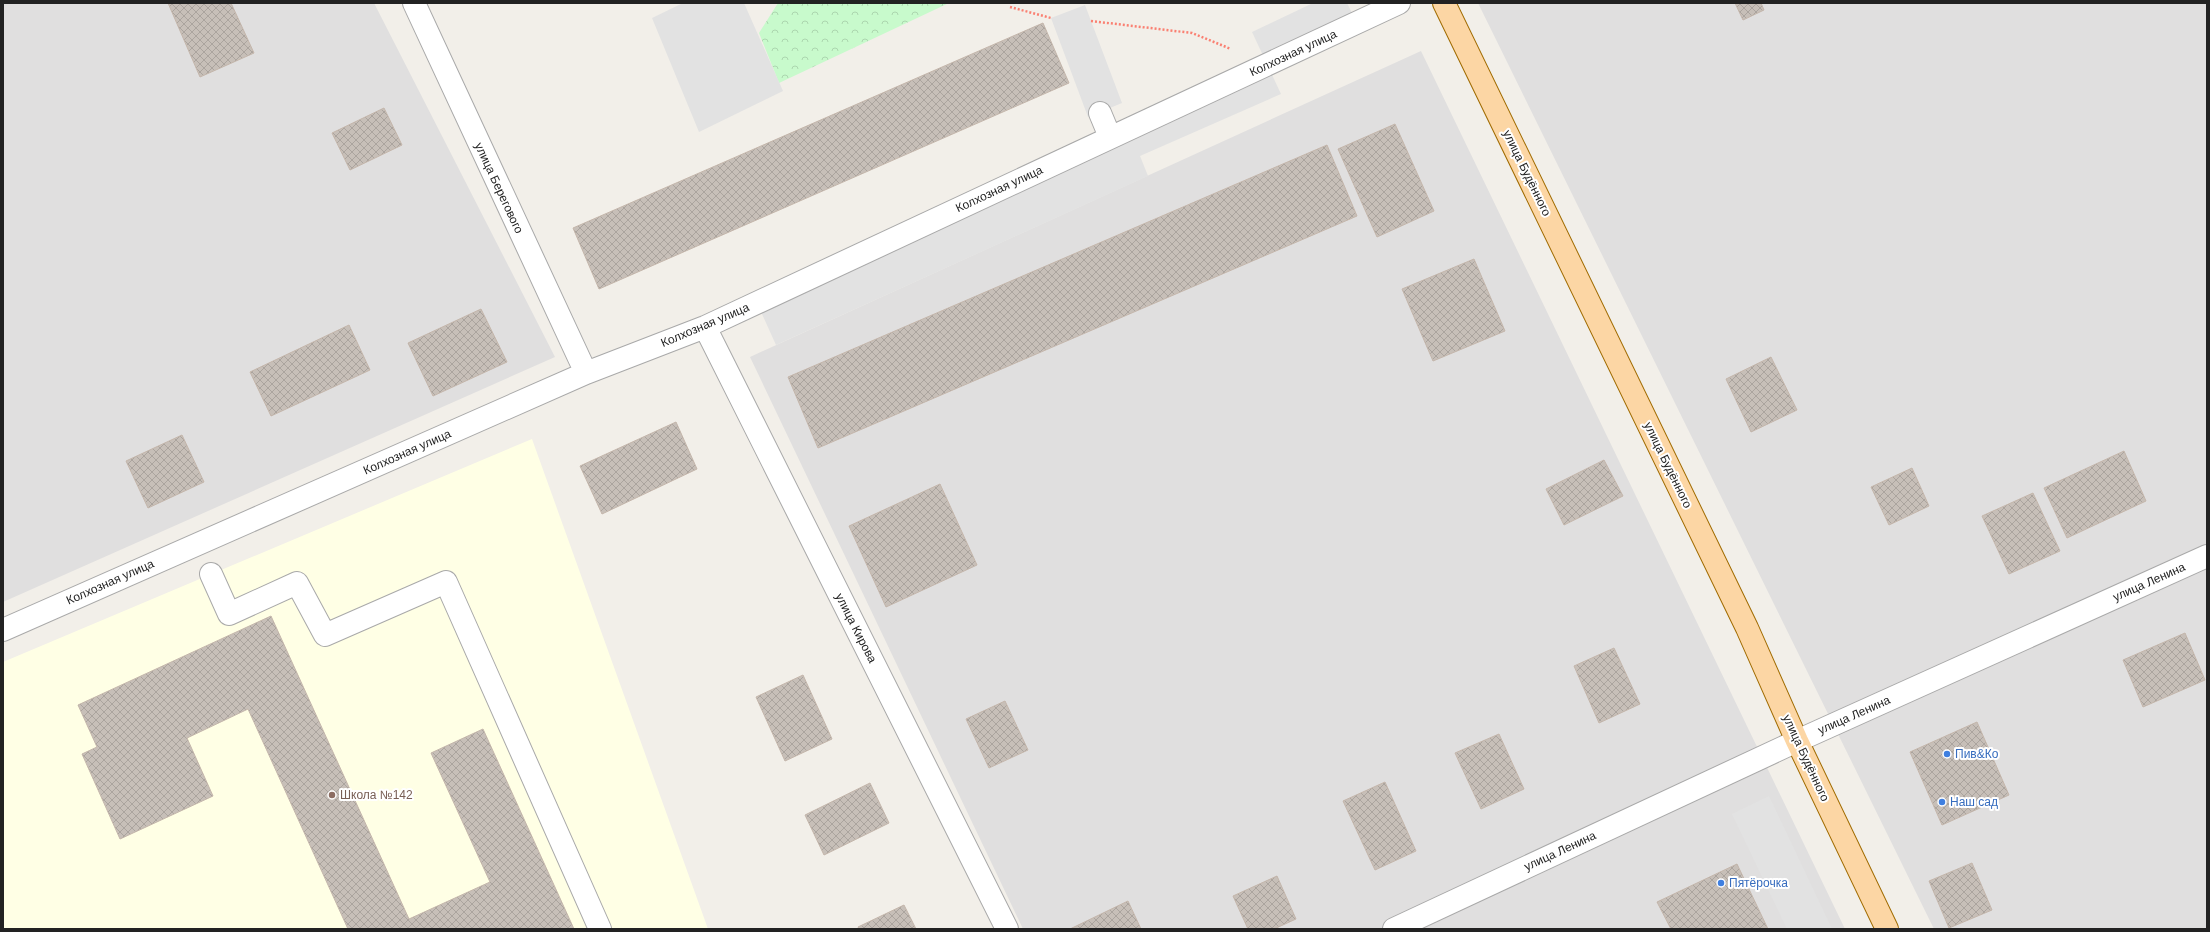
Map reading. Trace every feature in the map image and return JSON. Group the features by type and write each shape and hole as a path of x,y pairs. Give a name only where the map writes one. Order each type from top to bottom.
{"main road":[{"name":"улица Будённого","path":"1444,3 1747,628 1797,741 1887,929"}],"street":[{"name":"улица Берегового","path":"414,3 586,373"},
{"name":"Колхозная улица","path":"3,630 586,373 705,327 1398,3"},
{"path":"1100,113 1110,137"},
{"name":"улица Кирова","path":"705,327 1007,929"},
{"name":"улица Ленина","path":"1394,929 1797,741 2207,556"},
{"path":"210,574 229,614 297,583 325,635 446,582 600,929"}],"path":[{"path":"1010,7 1051,18"},
{"path":"1091,21 1192,33 1267,64"}],"shaded area":[{"path":"3,3 374,3 555,357 3,602"},
{"path":"683,3 744,3 783,91 699,132 652,18"},
{"path":"1313,3 1347,3 1357,23 1267,64 1252,32"},
{"path":"1478,3 2207,3 2207,929 1934,929"},
{"path":"1085,5 1122,103 1088,117 1051,18"},
{"path":"1421,51 1845,929 1023,929 750,357"},
{"path":"1267,64 1281,94 1140,156 1148,176 776,345 757,303"},
{"name":"Школа №142","path":"532,439 708,929 3,929 3,662"},
{"path":"1769,796 1832,929 1787,929 1732,814"}],"green space":[{"path":"778,3 949,3 779,83 759,33"}],"building":[{"path":"168,3 231,3 254,53 200,77"},
{"path":"1735,3 1761,3 1764,10 1743,20"},
{"path":"1043,23 1069,83 599,289 573,228"},
{"path":"384,108 402,145 350,170 332,133"},
{"path":"1395,124 1434,211 1377,237 1338,149"},
{"path":"1327,145 1357,216 818,448 788,377"},
{"path":"1474,259 1505,331 1433,361 1402,289"},
{"path":"481,309 507,362 433,396 408,343"},
{"path":"349,325 370,370 271,416 250,372"},
{"path":"1771,357 1797,410 1751,432 1726,379"},
{"path":"676,422 697,469 602,514 580,466"},
{"path":"182,435 204,482 148,508 126,461"},
{"path":"2124,451 2146,501 2067,538 2044,488"},
{"path":"1604,460 1623,496 1564,525 1546,489"},
{"path":"1912,468 1929,506 1889,525 1871,487"},
{"path":"940,484 977,565 886,607 849,526"},
{"path":"2033,493 2060,551 2009,574 1982,516"},
{"path":"271,616 409,919 490,882 431,753 483,729 574,929 348,929 248,709 187,738 213,796 120,839 82,754 97,747 78,705"},
{"path":"2185,633 2205,680 2143,707 2123,660"},
{"path":"1614,648 1640,704 1599,723 1574,666"},
{"path":"803,675 832,739 785,761 756,697"},
{"path":"1005,701 1028,750 989,768 966,719"},
{"path":"1977,722 2009,795 1942,825 1910,752"},
{"path":"1499,734 1524,789 1481,809 1455,753"},
{"path":"1385,782 1416,851 1375,870 1343,801"},
{"path":"870,783 889,823 824,855 805,815"},
{"path":"1972,863 1992,910 1949,928 1929,881"},
{"name":"Пятёрочка","path":"1737,864 1768,929 1671,929 1657,902"},
{"path":"1277,876 1296,919 1274,929 1248,929 1233,896"},
{"path":"1128,901 1141,929 1070,929"},
{"path":"904,905 916,929 859,929 858,927"}],"place":[{"name":"Пив&Ко","path":"1947,754"},
{"name":"Школа №142","path":"332,795"},
{"name":"Наш сад","path":"1942,802"},
{"name":"Пятёрочка","path":"1721,883"}]}
